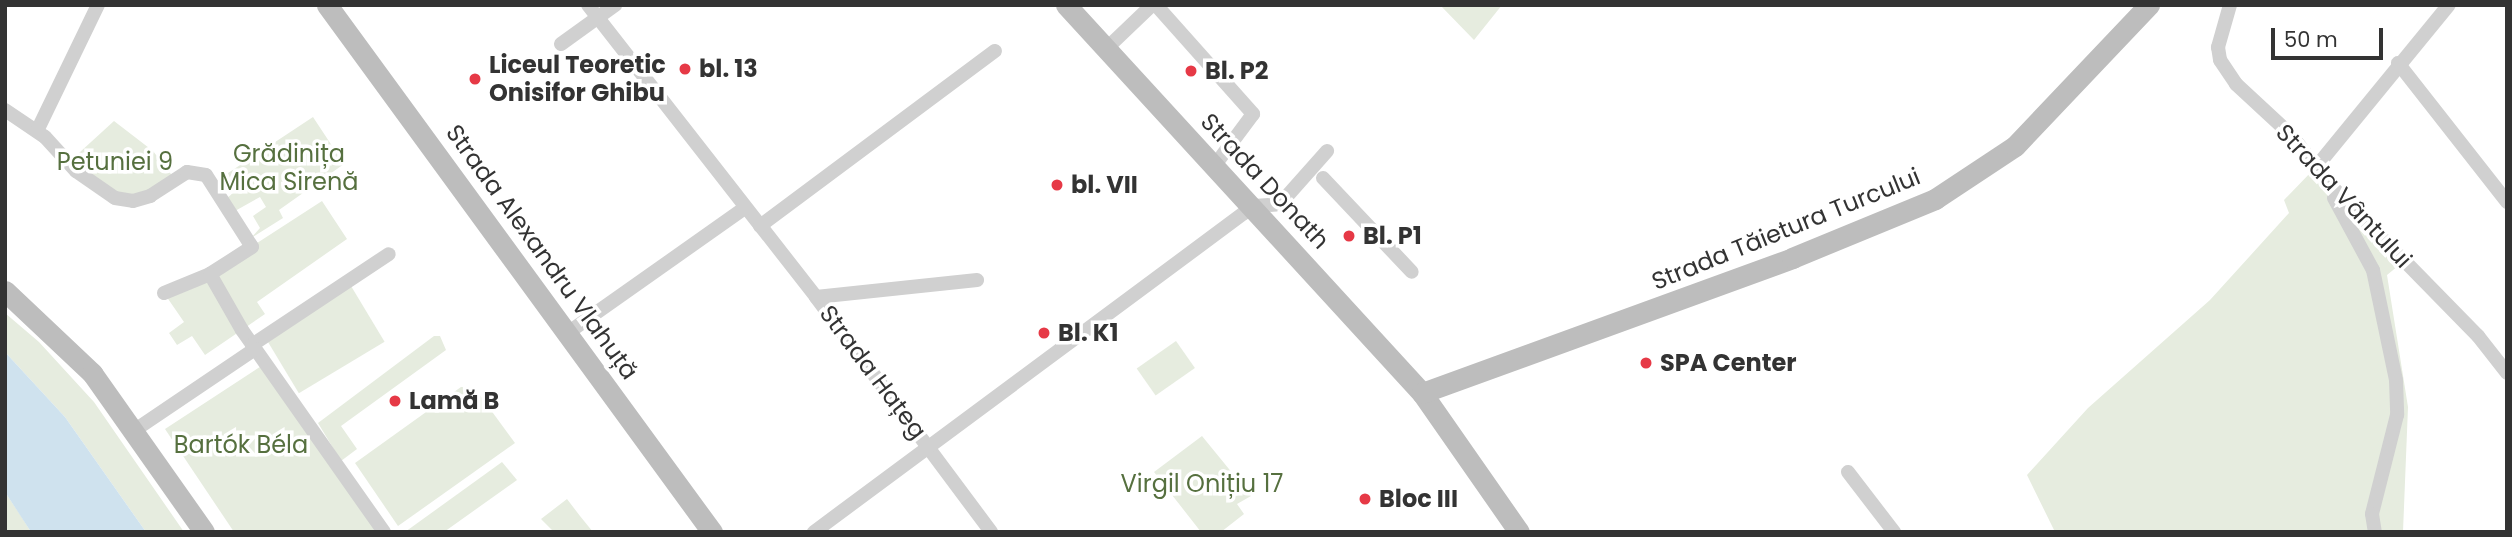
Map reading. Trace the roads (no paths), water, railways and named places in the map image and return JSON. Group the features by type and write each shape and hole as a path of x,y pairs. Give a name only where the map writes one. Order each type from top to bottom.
{"main road":[{"name":"Strada Alexandru Vlahuță","path":"327,5 569,331 712,532"},
{"name":"Strada Donath","path":"1066,5 1254,206 1422,393 1519,532"},
{"name":"Strada Tăietura Turcului","path":"1422,393 1780,263 1935,199 2015,146 2149,5"},
{"path":"5,290 62,340 135,430 204,532"}],"street":[{"path":"37,131 98,5"},
{"name":"Strada Hațeg","path":"588,5 816,297 990,532"},
{"path":"561,44 615,5"},
{"path":"1106,49 1154,5 1253,114 1215,165"},
{"name":"Strada Vântului","path":"2230,5 2220,38 2220,60 2236,84 2290,134 2321,172 2479,336 2507,373"},
{"path":"2375,532 2372,514 2397,415 2396,380 2373,270 2321,172 2398,63 2449,5"},
{"path":"760,226 995,51"},
{"path":"2398,63 2507,202"},
{"path":"5,110 37,131 76,171 115,198 133,201 150,196 187,172 199,171 211,180 252,247 209,274 164,293"},
{"path":"1254,206 1280,204 1326,151"},
{"path":"1324,178 1412,272"},
{"name":"Strada Hațeg","path":"814,532 1152,286 1254,206"},
{"path":"569,331 745,208"},
{"path":"135,430 389,254"},
{"path":"209,274 254,347 384,532"},
{"path":"816,297 977,280"},
{"path":"1848,472 1894,532"}],"water":[{"path":"5,352 65,417 146,532 31,532 5,492"}],"place":[{"name":"bl. 13","path":"685,69"},
{"name":"Bl. P2","path":"1191,71"},
{"name":"Liceul Teoretic Onisifor Ghibu","path":"475,79"},
{"name":"bl. VII","path":"1057,185"},
{"name":"Bl. P1","path":"1349,236"},
{"name":"Bl. K1","path":"1044,333"},
{"name":"SPA Center","path":"1646,363"},
{"name":"Lamă B","path":"395,401"},
{"name":"Bloc III","path":"1365,499"}],"park label":[{"name":"Petuniei 9","path":"115,162"},
{"name":"Grădinița Mica Sirenă","path":"289,168"},
{"name":"Bartók Béla","path":"241,445"},
{"name":"Virgil Onițiu 17","path":"1202,484"}]}
